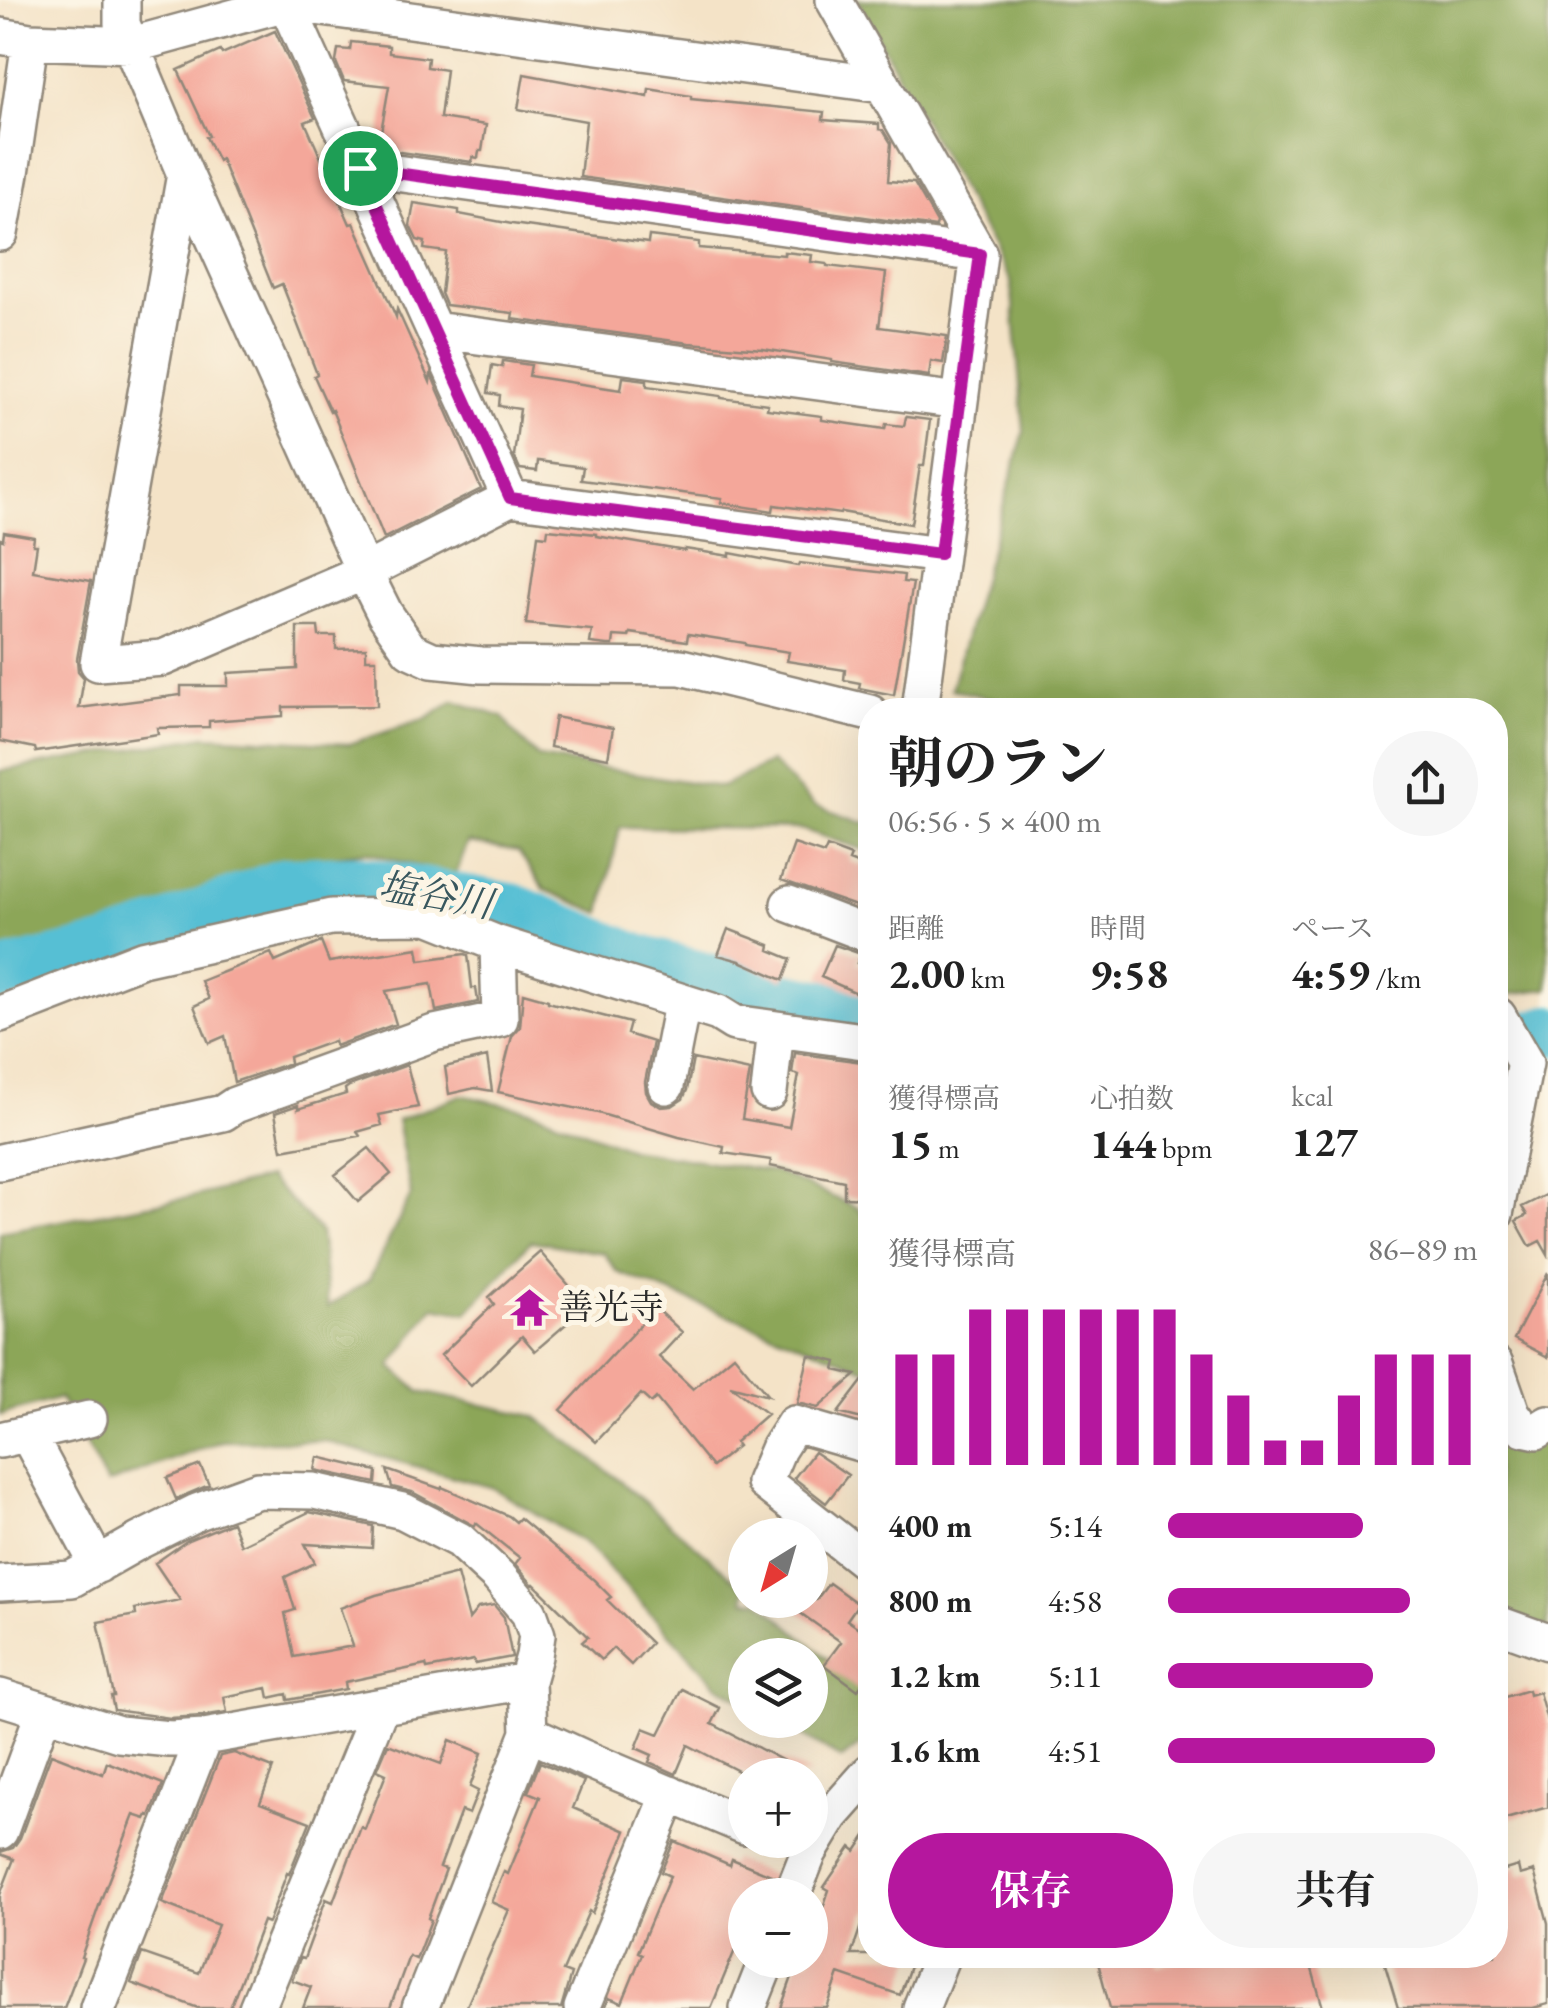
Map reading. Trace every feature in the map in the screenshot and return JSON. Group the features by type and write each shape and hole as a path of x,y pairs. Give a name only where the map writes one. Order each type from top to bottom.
{"street":[{"path":"122,0 122,24 185,174 364,572 384,614 410,650 432,660 480,665 681,667 858,711"},
{"path":"834,0 980,254 922,698"},
{"path":"286,2 510,498"},
{"path":"0,233 15,39 132,45 286,2 882,85"},
{"path":"360,168 980,254"},
{"path":"185,174 98,663 163,658 364,572 510,498 940,554"},
{"path":"434,330 960,401"},
{"path":"789,904 858,930"},
{"path":"0,1014 142,959 331,917 428,916 498,944 718,1013 734,1024 858,1040"},
{"path":"0,1162 224,1114 235,1106 434,1034 500,1019 498,944"},
{"path":"666,1086 682,1004"},
{"path":"770,1092 776,1030"},
{"path":"1508,1036 1523,1066 1508,1145"},
{"path":"1508,1401 1523,1428 1537,1431 1548,1424"},
{"path":"89,1419 14,1438 98,1565"},
{"path":"858,1443 794,1424 764,1482 858,1556"},
{"path":"0,1583 72,1579 197,1512 258,1490 314,1491 402,1511 459,1540 498,1576 530,1613 537,1634 527,1682 529,1732 420,2008"},
{"path":"1508,1628 1548,1642"},
{"path":"0,1697 120,1734 170,1739 204,1737 527,1682"},
{"path":"257,2008 380,1708"},
{"path":"0,1830 44,1711"},
{"path":"529,1732 728,1819"},
{"path":"98,2008 204,1737"},
{"path":"828,1818 858,1786"},
{"path":"582,2008 670,1794"},
{"path":"921,2008 937,1968"},
{"path":"748,2008 760,1978"}],"green space":[{"path":"857,0 1548,0 1548,989 1508,994 1508,698 990,698 951,689 1024,432 1011,281"},
{"path":"454,701 503,717 539,758 721,787 771,762 814,805 858,820 858,848 801,829 620,827 601,913 545,890 518,851 468,842 455,877 366,852 274,865 202,900 63,945 0,958 0,771 205,736 349,744 428,718"},
{"path":"461,1095 531,1110 630,1149 778,1173 858,1208 858,1366 617,1272 604,1253 531,1241 467,1313 434,1307 391,1366 420,1392 535,1416 614,1476 728,1573 728,1618 780,1618 803,1638 728,1638 728,1691 717,1685 585,1543 491,1487 324,1441 222,1441 107,1484 60,1398 0,1415 0,1232 187,1198 268,1178 320,1231 328,1307 369,1280 411,1195 397,1120"},
{"path":"1508,1409 1548,1438 1548,1628 1508,1614"},
{"path":"828,1659 858,1685 858,1746 842,1759 807,1738 828,1738"}],"building":[{"path":"275,31 315,118 305,122 350,224 354,223 430,382 431,374 481,489 384,538 332,410 314,376 317,374 282,284 273,288 221,159 218,161 206,137 209,136 178,70"},
{"path":"351,42 389,46 389,53 428,58 427,67 446,70 440,118 486,125 478,158 473,157 472,162 378,149 389,86 344,81 336,62 338,49 350,50"},
{"path":"524,74 648,97 649,89 691,99 824,112 823,120 879,124 891,143 888,181 914,183 936,227 580,177 586,121 518,109"},
{"path":"414,203 512,224 648,243 649,236 699,242 699,248 812,255 811,262 827,266 886,273 879,327 947,336 943,363 931,361 929,376 763,349 512,319 513,313 446,305 441,293 446,252 424,249 425,242 417,240 410,226"},
{"path":"503,361 531,365 529,376 621,390 623,377 647,380 647,386 768,404 767,409 885,429 886,424 904,426 906,417 930,420 911,524 774,505 773,511 721,503 722,498 581,480 583,467 538,461 537,471 520,469 514,456 520,409 499,406 500,395 488,393 492,365 502,367"},
{"path":"548,529 799,566 800,563 904,575 903,582 913,583 894,695 859,688 860,683 844,680 845,670 787,661 789,652 745,643 688,634 687,641 630,633 629,637 614,636 613,645 608,645 590,643 592,630 526,624 538,535 547,536"},
{"path":"4,532 34,537 33,545 37,545 33,571 91,581 77,659 78,671 84,678 79,708 181,695 181,686 228,686 228,673 297,669 297,627 318,627 319,636 336,636 336,649 366,648 366,659 376,659 377,706 283,707 283,716 209,721 209,727 157,728 158,734 36,752 35,748 0,741 0,539 3,540"},
{"path":"555,717 613,728 608,758 550,747"},
{"path":"794,844 824,854 827,847 851,856 849,861 858,864 858,907 781,880"},
{"path":"728,929 770,945 769,950 791,959 783,980 718,955"},
{"path":"321,942 329,962 418,948 420,960 468,955 478,1002 436,1011 431,984 386,991 396,1024 335,1046 334,1041 289,1057 290,1063 234,1082 225,1036 209,1043 194,1006 209,999 201,981 271,953 275,962"},
{"path":"835,945 858,953 858,994 821,977"},
{"path":"523,993 630,1023 627,1034 653,1042 645,1082 651,1101 661,1107 683,1099 693,1059 750,1071 742,1119 789,1127 799,1075 792,1073 795,1053 858,1061 858,1198 844,1197 844,1181 770,1166 771,1160 723,1153 724,1147 598,1113 498,1092 512,1036 520,1027"},
{"path":"487,1057 492,1091 475,1088 449,1094 445,1067"},
{"path":"407,1065 418,1107 379,1115 382,1125 357,1132 360,1136 282,1150 275,1113 346,1094 349,1086"},
{"path":"369,1148 391,1174 358,1202 335,1175"},
{"path":"1548,1194 1548,1255 1540,1241 1530,1246 1516,1221 1527,1215 1522,1207"},
{"path":"540,1252 587,1306 535,1351 522,1336 471,1386 441,1355 494,1304 489,1297"},
{"path":"1548,1273 1548,1357 1514,1339"},
{"path":"656,1308 682,1332 659,1357 693,1389 734,1355 768,1396 730,1386 767,1414 712,1467 656,1398 651,1403 641,1394 596,1442 561,1410"},
{"path":"809,1355 837,1362 835,1370 856,1375 818,1408 797,1403"},
{"path":"858,1387 858,1418 838,1413"},
{"path":"814,1452 848,1475 826,1503 794,1478"},
{"path":"318,1457 377,1471 376,1483 315,1470"},
{"path":"200,1465 209,1485 176,1499 167,1478"},
{"path":"387,1470 442,1487 516,1522 520,1518 594,1580 611,1597 607,1600 651,1643 631,1665 613,1648 601,1660 582,1642 588,1637 515,1564 520,1558 476,1523 475,1526 412,1492 392,1487"},
{"path":"309,1512 373,1526 372,1548 305,1544 315,1563 285,1577 295,1610 285,1613 294,1657 353,1646 340,1608 457,1574 469,1619 478,1608 494,1605 504,1617 512,1657 427,1669 426,1665 345,1682 346,1689 288,1700 287,1694 269,1698 267,1688 224,1697 227,1712 202,1716 170,1718 114,1710 98,1622 136,1615 135,1609 180,1600 155,1563 188,1540 232,1522 241,1545"},
{"path":"829,1583 858,1604 847,1620 858,1628 858,1690 828,1668 828,1660 841,1642 807,1618 828,1618"},
{"path":"682,1689 720,1708 712,1724 728,1732 728,1738 739,1738 778,1758 728,1758 728,1766 688,1745 676,1774 649,1762 652,1755 636,1748 644,1728 659,1734"},
{"path":"1528,1690 1529,1695 1539,1692 1548,1724 1548,1807 1508,1818 1508,1696"},
{"path":"450,1740 482,1753 470,1787 478,1791 469,1814 461,1811 440,1867 446,1869 428,1918 431,1920 416,1959 409,1956 390,2008 303,2008 311,1987 292,1980 326,1899 333,1902 361,1827 365,1829 386,1774 377,1770 388,1744 441,1764"},
{"path":"234,1753 273,1768 260,1803 310,1822 268,1923 263,1921 230,2008 198,2008 131,1983 142,1953 199,1973 218,1925 162,1903 220,1756"},
{"path":"51,1754 103,1774 107,1762 163,1784 150,1816 146,1819 134,1815 64,2008 0,2008 0,1895 14,1859 0,1852 13,1848 20,1838"},
{"path":"540,1762 584,1781 573,1808 626,1831 563,1971 571,1974 561,2008 466,2008 509,1910 491,1902 504,1872 508,1874 540,1797 528,1792"},
{"path":"674,1841 730,1865 732,1859 776,1877 728,1878 728,1967 711,2008 605,2008 609,1998 622,2003 642,1954 638,1952 670,1876 661,1872"},
{"path":"851,1847 856,1851 858,1848 858,1935 851,1955 858,1955 858,1968 909,1968 900,1995 839,1974 827,2008 781,2008 792,1978 828,1978 828,1881"},
{"path":"1518,1866 1520,1875 1534,1871 1548,1923 1548,2004 1533,2008 1398,2008 1386,1968 1508,1968 1508,1869"},
{"path":"1099,1968 1312,1968 1323,2008 1110,2008"}],"waterway":[{"name":"塩谷川","path":"0,975 108,950 286,883 355,881 512,909 638,960 776,997 858,1012"},
{"name":"塩谷川","path":"1508,1045 1548,1031"}],"place":[{"name":"善光寺","path":"529,1307"}],"route":[{"path":"360,168 980,254 940,554 510,498 360,168"}]}
